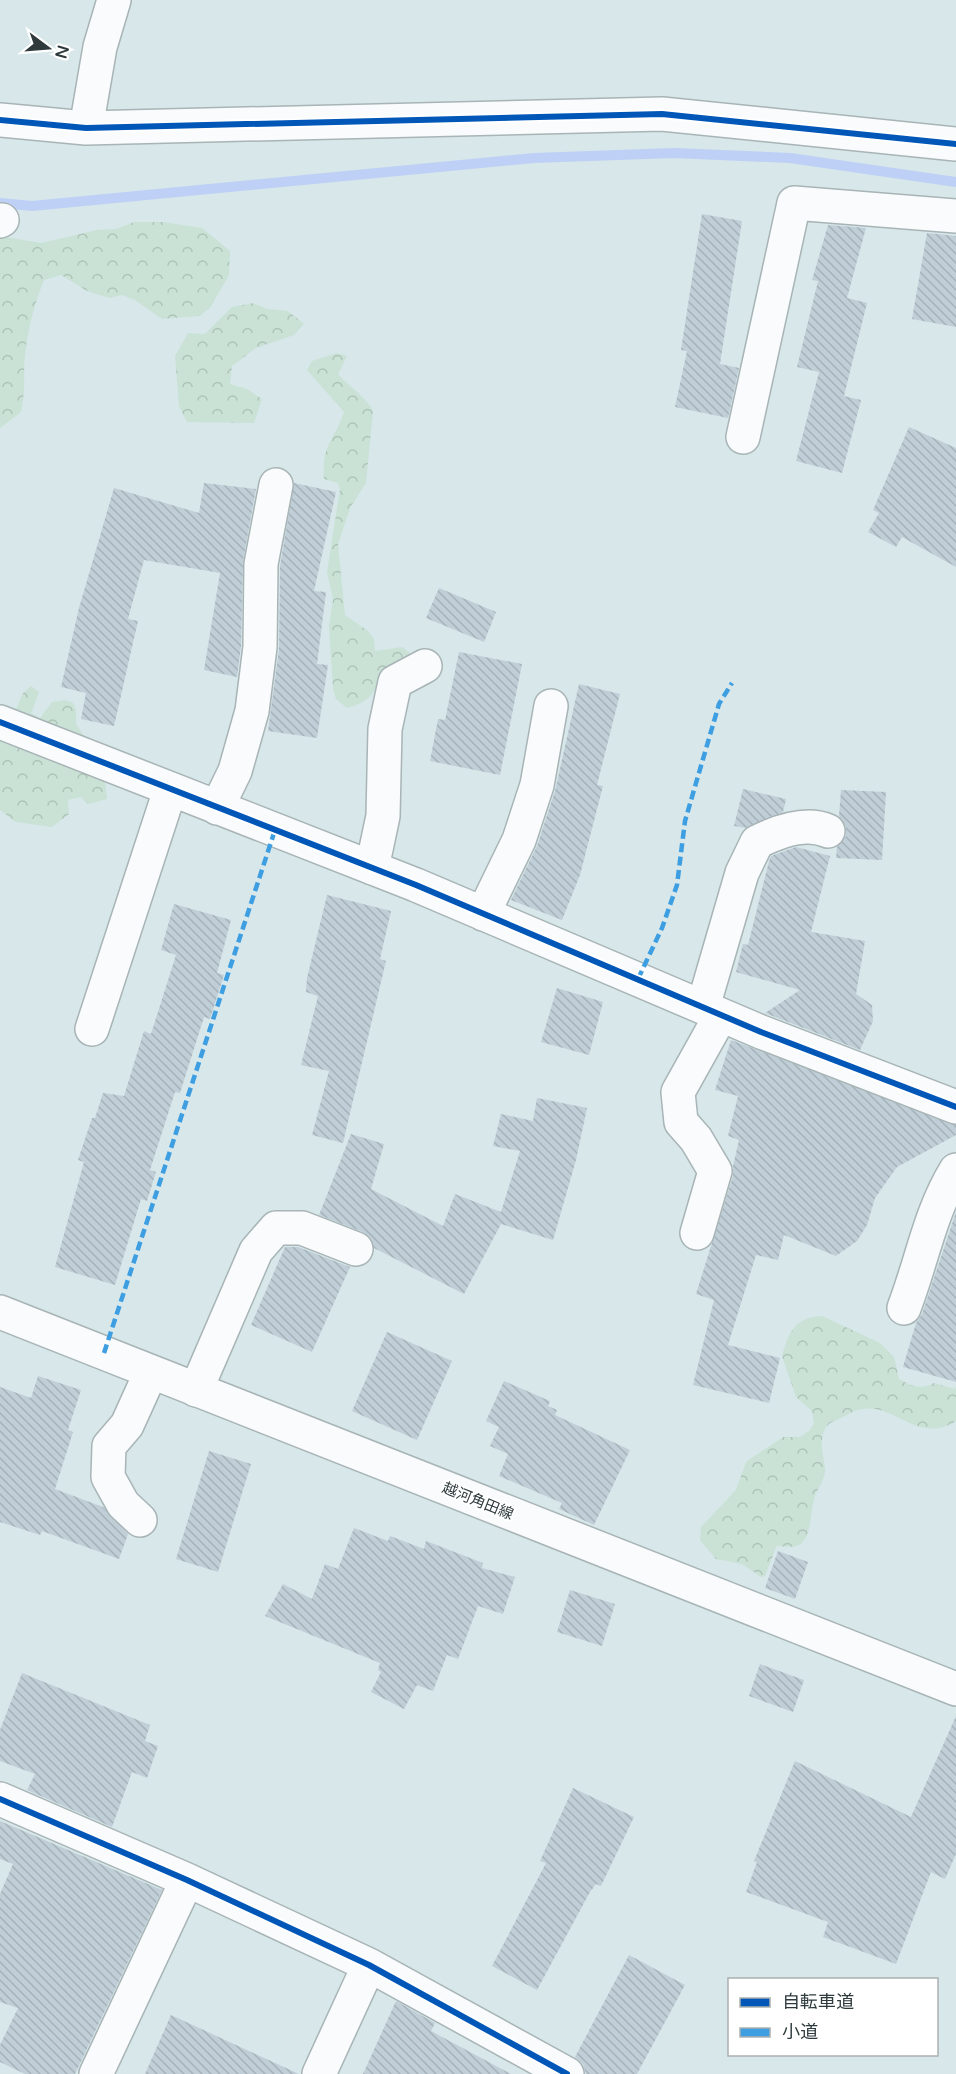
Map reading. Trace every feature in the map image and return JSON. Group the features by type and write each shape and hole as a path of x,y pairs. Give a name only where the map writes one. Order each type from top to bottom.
{"street":[{"path":"86,128 100,47 114,0"},
{"path":"0,120 86,128 662,114 956,144"},
{"path":"742,437 794,203 956,216"},
{"path":"217,808 235,771 252,711 260,647 261,564 276,485"},
{"path":"372,867 383,816 386,779 385,729 395,682 424,666"},
{"path":"483,914 519,840 537,785 550,706"},
{"path":"0,722 372,867 712,1011 956,1107"},
{"path":"92,1029 170,790"},
{"path":"697,1233 715,1171 696,1139 681,1122 678,1092 712,1011 742,873 757,842 792,829 820,828 828,831"},
{"path":"904,1308 917,1274 931,1222 944,1189 956,1170"},
{"path":"196,1389 256,1251 276,1228 302,1228 356,1249"},
{"name":"越河角田線","path":"0,1312 956,1689"},
{"path":"140,1520 123,1504 108,1477 109,1446 127,1425 151,1372"},
{"path":"0,1799 187,1880 369,1965 552,2070"},
{"path":"96,2074 187,1880"},
{"path":"319,2074 369,1965"}],"green space":[{"path":"134,222 163,222 202,228 230,251 229,275 210,308 199,316 162,319 135,300 122,295 110,298 87,291 61,275 44,280 34,308 28,336 21,412 0,428 0,236 41,243 97,230 116,229"},
{"path":"253,303 268,309 288,311 304,324 294,335 256,348 232,366 230,384 247,389 262,399 254,423 187,422 179,406 175,356 188,333 205,334 232,307"},
{"path":"337,353 347,356 338,374 373,411 366,483 350,508 338,544 345,615 368,631 374,639 375,651 402,647 410,653 406,664 387,666 369,697 347,708 336,699 333,689 329,626 333,599 327,572 340,489 338,483 324,479 327,450 344,412 307,370 312,361"},
{"path":"31,686 39,692 31,713 40,718 52,702 65,700 73,703 76,710 76,724 88,742 14,714 23,693"},
{"path":"0,736 80,766 105,781 107,799 88,804 81,797 68,800 69,814 52,827 16,822 0,810"},
{"path":"822,1316 880,1343 894,1357 899,1379 920,1387 934,1383 955,1389 956,1386 956,1421 940,1428 926,1428 875,1409 861,1409 830,1424 822,1440 825,1473 814,1499 807,1536 797,1546 777,1545 765,1576 761,1577 742,1564 716,1559 700,1540 701,1527 736,1490 746,1462 783,1437 800,1437 810,1430 814,1423 812,1411 796,1397 782,1356 795,1327 806,1319"}],"building":[{"path":"702,214 742,221 720,364 739,368 728,418 675,407 687,351 681,350"},
{"path":"828,225 866,228 847,298 867,303 844,396 861,400 842,473 796,461 819,372 797,367 818,281 812,280"},
{"path":"927,233 956,236 956,327 912,319"},
{"path":"909,427 956,448 956,567 902,537 896,547 868,532 879,513 873,510"},
{"path":"204,483 256,489 243,561 241,646 237,677 204,670 220,573 144,560 128,619 138,621 114,726 81,719 86,693 61,687 79,608 114,488 199,513"},
{"path":"294,483 336,492 314,591 326,592 317,664 328,665 317,738 268,731 279,649 280,566"},
{"path":"439,588 496,612 484,642 426,618"},
{"path":"459,652 522,664 500,775 430,761 438,719 445,720"},
{"path":"579,684 620,694 597,785 603,786 580,875 562,920 511,900 537,846 555,791"},
{"path":"743,789 786,799 783,812 746,828 734,826"},
{"path":"841,790 886,792 882,860 836,858 837,847 846,836 846,827 839,816"},
{"path":"796,847 830,856 811,932 865,941 856,994 872,1005 873,1021 860,1050 765,1013 800,990 736,972 743,944 748,945 771,856"},
{"path":"327,895 391,911 380,959 386,961 343,1143 312,1135 329,1071 301,1065 318,996 306,992 307,978"},
{"path":"174,904 231,920 217,973 224,975 210,1019 204,1017 180,1093 175,1092 150,1170 156,1172 147,1201 141,1199 115,1285 55,1267 84,1162 78,1160 92,1118 95,1118 103,1093 124,1096 144,1031 151,1034 176,955 161,950"},
{"path":"557,988 603,1002 589,1055 541,1042"},
{"path":"731,1040 956,1125 956,1135 897,1167 875,1198 867,1225 857,1241 836,1256 784,1235 778,1260 756,1255 728,1345 780,1358 769,1403 693,1385 714,1300 696,1294 733,1176 739,1140 728,1136 738,1096 715,1090"},
{"path":"537,1098 587,1108 576,1160 553,1240 501,1224 464,1294 374,1248 371,1238 363,1232 319,1215 351,1134 384,1144 371,1189 443,1226 455,1194 501,1212 520,1151 493,1146 501,1114 533,1121"},
{"path":"956,1212 956,1382 903,1367 916,1323 922,1314"},
{"path":"285,1247 298,1247 350,1267 312,1352 251,1325"},
{"path":"387,1332 452,1361 417,1440 352,1411"},
{"path":"38,1376 81,1390 68,1430 73,1432 55,1489 103,1507 128,1534 119,1559 42,1531 40,1535 0,1522 0,1387 31,1398"},
{"path":"504,1381 550,1401 548,1406 557,1410 555,1415 630,1450 594,1525 559,1509 562,1503 499,1476 508,1454 490,1446 499,1427 486,1421"},
{"path":"209,1451 251,1464 218,1572 176,1559"},
{"path":"354,1528 388,1541 390,1536 424,1549 426,1541 483,1563 482,1568 515,1577 503,1614 478,1606 458,1659 447,1655 433,1691 417,1685 404,1709 371,1692 381,1672 378,1670 380,1663 265,1616 283,1584 312,1599 325,1564 338,1569"},
{"path":"778,1551 808,1562 795,1599 765,1588"},
{"path":"570,1590 615,1604 602,1646 557,1632"},
{"path":"760,1664 804,1680 793,1712 749,1696"},
{"path":"22,1673 150,1725 145,1741 158,1746 147,1778 132,1772 112,1827 27,1790 35,1774 0,1761 0,1730"},
{"path":"956,1716 956,1854 945,1879 931,1872 896,1964 823,1937 828,1922 746,1892 757,1862 754,1861 795,1761 911,1817"},
{"path":"573,1788 634,1817 601,1886 596,1884 590,1892 537,1990 492,1966 546,1863 540,1861"},
{"path":"0,1821 162,1890 75,2074 25,2074 0,2062 0,2045 18,2008 0,2002 0,1894 13,1864 0,1859"},
{"path":"629,1955 685,1985 637,2074 586,2074 583,2064 575,2057"},
{"path":"396,2001 435,2023 431,2031 511,2074 363,2074"},
{"path":"171,2015 299,2074 145,2074"}],"waterway":[{"path":"0,203 32,206 534,158 674,153 790,158 956,182"}],"marked path":[{"path":"638,979 662,928 677,885 685,821 719,704 732,683"},
{"path":"104,1353 275,830"}],"cycle path":[{"path":"0,120 86,128 662,114 956,144"},
{"path":"0,722 416,885 761,1032 956,1107"},
{"path":"0,1799 187,1880 369,1965 567,2074"}]}
